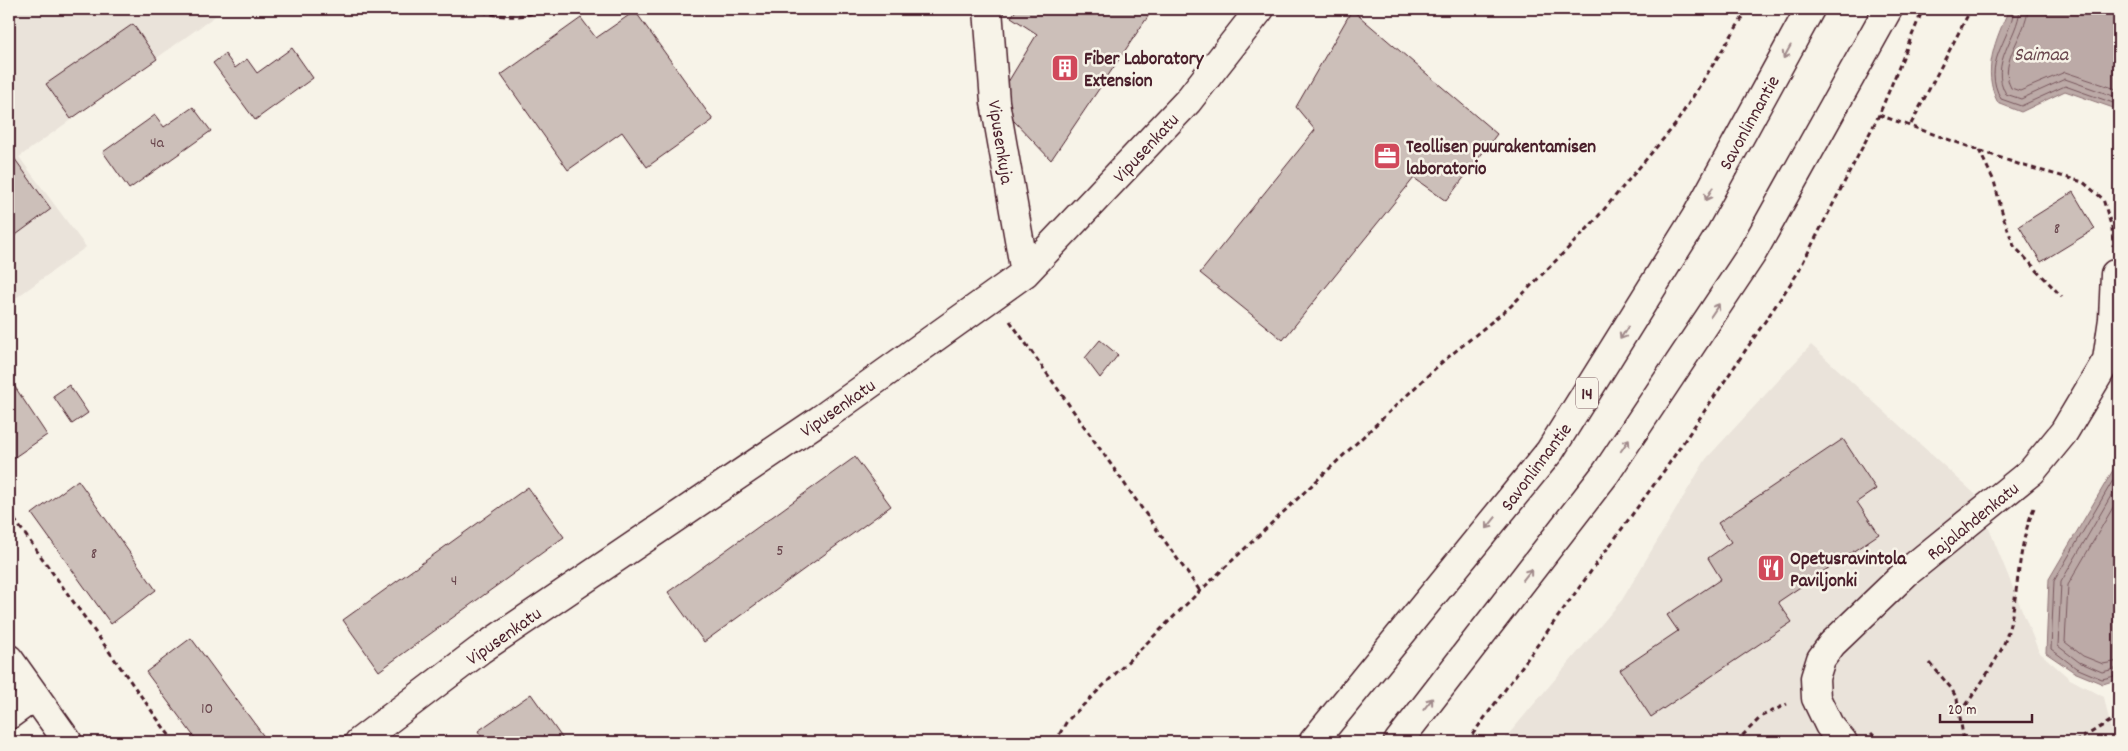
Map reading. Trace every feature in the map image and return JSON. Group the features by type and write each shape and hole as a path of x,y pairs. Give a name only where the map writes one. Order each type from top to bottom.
{"main road":[{"name":"Vipusenkuja","path":"988,9 995,102 1025,273"},
{"name":"Vipusenkatu","path":"358,742 480,650 821,419 1025,273 1188,101 1260,9"},
{"name":"Savonlinnantie","path":"1313,742 1550,451 1696,217 1810,9"},
{"path":"1398,742 1606,473 1751,255 1888,9"},
{"name":"Rajalahdenkatu","path":"1843,742 1829,725 1816,698 1815,678 1821,659 1832,644 1906,574 2032,472 2064,432 2107,360 2113,319 2115,274"},
{"path":"9,659 68,742"},
{"path":"9,715 35,696"}],"path":[{"path":"474,9 506,15 532,15 540,9"},
{"path":"1055,742 1067,721 1200,591 1441,363 1511,306 1590,226 1675,125 1748,9"},
{"path":"1467,742 1666,468 1797,274 1879,115 1923,9"},
{"path":"1911,124 1971,9"},
{"path":"1879,115 1911,124 2021,165 2083,182 2103,200 2112,228 2115,274"},
{"path":"1979,149 1994,181 2004,219 2014,246 2062,297"},
{"path":"992,296 1200,591"},
{"path":"1961,713 2006,641 2013,612 2026,528 2037,503 2029,510"},
{"path":"9,512 174,742"},
{"path":"1930,663 1951,688 1961,713 1964,742"},
{"path":"1736,742 1762,716 1792,702 1816,698"},
{"path":"2075,742 2119,716"},
{"path":"1869,729 1880,742"}],"shaded area":[{"path":"9,9 225,9 19,157 86,247 9,303"},
{"path":"1811,345 1975,494 2039,652 2070,679 2104,697 2114,742 1502,742 1622,600 1706,459"}],"water":[{"name":"Saimaa","path":"2009,9 2119,9 2119,110 2065,91 2021,112 1998,103 1991,79 1992,55"},
{"path":"2119,460 2119,679 2103,684 2074,672 2046,653 2049,579"}],"building":[{"name":"Fiber Laboratory Extension","path":"1017,9 1153,9 1051,160 996,102 1037,34 1011,17"},
{"name":"Teollisen puurakentamisen laboratorio","path":"1352,10 1497,134 1446,201 1414,178 1283,340 1200,273 1315,130 1296,107"},
{"path":"635,11 713,120 647,167 622,132 568,170 501,75 581,18 596,38"},
{"path":"133,24 157,59 71,119 46,84"},
{"path":"292,48 313,78 255,120 213,63 225,54 235,68 247,59 257,73"},
{"path":"193,107 211,131 129,189 103,152 155,115 164,127"},
{"path":"9,151 51,209 9,240"},
{"path":"2073,192 2095,229 2041,262 2019,226"},
{"path":"1100,340 1118,355 1100,378 1085,358"},
{"path":"9,378 47,435 9,461"},
{"path":"69,385 88,413 72,424 53,396"},
{"name":"Opetusravintola Paviljonki","path":"1843,439 1876,489 1857,502 1879,534 1778,602 1792,622 1651,717 1620,670 1678,631 1667,615 1721,579 1708,558 1731,542 1718,523"},
{"path":"855,457 891,506 704,642 668,592"},
{"path":"78,480 156,590 111,624 32,514"},
{"path":"528,487 564,537 379,671 343,620"},
{"path":"191,638 268,742 198,742 146,672"},
{"path":"531,694 565,742 485,742 478,731"}],"place":[{"name":"Fiber Laboratory Extension","path":"1065,68"},
{"name":"Teollisen puurakentamisen laboratorio","path":"1387,156"},
{"name":"Opetusravintola Paviljonki","path":"1771,568"}]}
